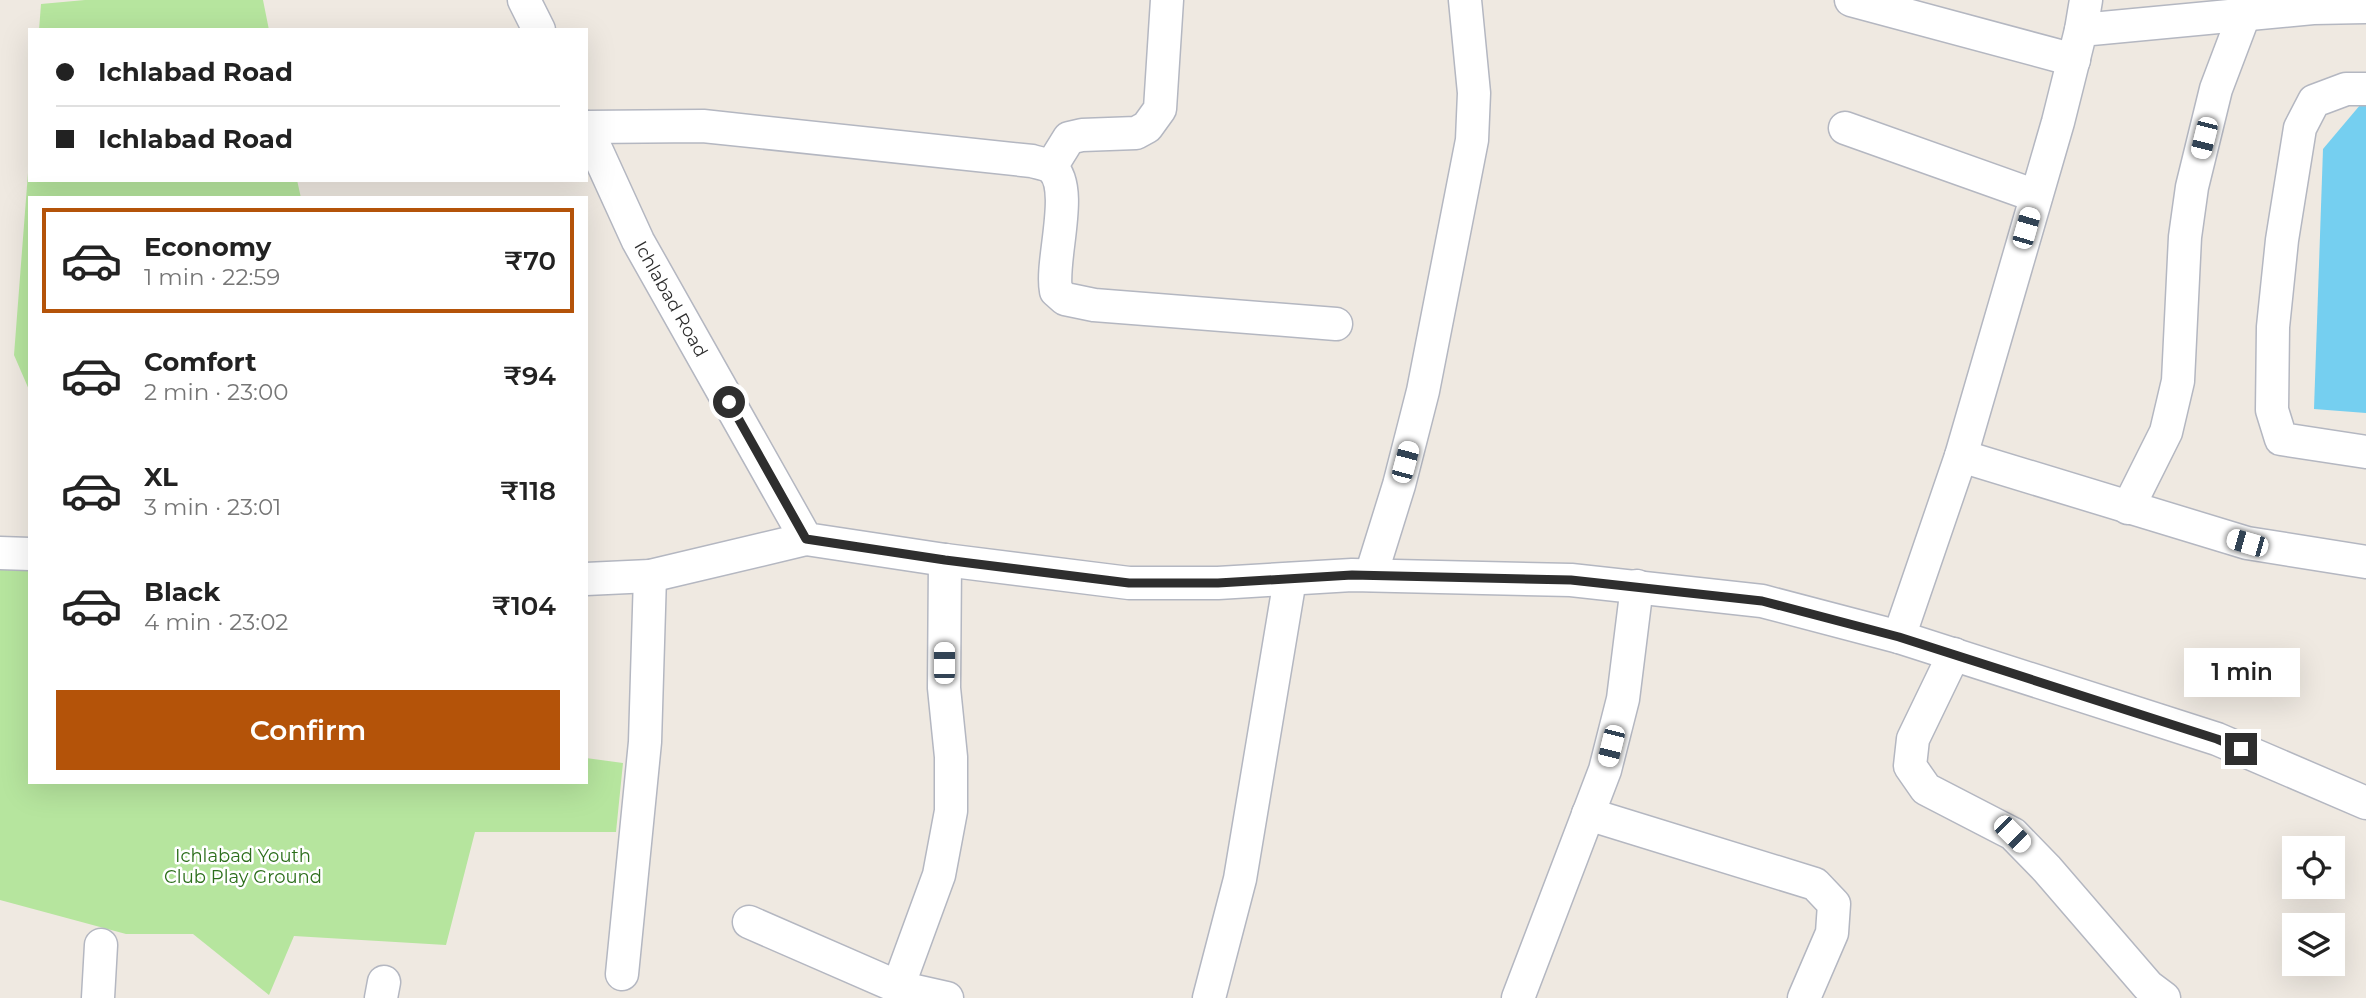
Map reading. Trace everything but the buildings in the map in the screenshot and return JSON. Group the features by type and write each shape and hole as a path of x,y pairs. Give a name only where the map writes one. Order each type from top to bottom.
{"street":[{"path":"524,0 538,28"},
{"path":"1051,167 1069,138 1136,133 1147,127 1160,108 1167,0"},
{"path":"1371,575 1399,485 1423,391 1472,141 1474,93 1465,0"},
{"path":"1852,0 2074,60"},
{"path":"1899,637 1961,456 2074,60 2084,15 2244,15 2313,8 2366,7"},
{"path":"2128,508 2166,432 2178,381 2185,237 2192,187 2216,89 2244,15"},
{"path":"2366,89 2346,89 2314,101 2300,128 2282,240 2273,327 2272,410 2281,439 2366,452"},
{"path":"588,127 703,126 1032,161 1051,167 1060,179 1062,196 1053,277 1056,291 1065,299 1094,305 1336,324"},
{"path":"1845,128 2036,196"},
{"name":"Ichlabad Road","path":"588,131 638,242 806,539"},
{"path":"1961,456 2247,543 2366,562"},
{"path":"588,579 650,576 806,539 1129,583 1218,583 1371,575 1571,580 1762,601 1899,637 2217,739 2366,803"},
{"path":"0,553 28,554"},
{"path":"898,987 939,875 951,811 951,757 944,688 945,560"},
{"path":"622,974 645,742 650,576"},
{"path":"1209,998 1240,879 1290,579"},
{"path":"1518,998 1605,770 1623,699 1637,586"},
{"path":"1954,654 1913,739 1910,765 1926,789 2012,834 2048,869 2148,986 2164,998"},
{"path":"1588,814 1815,884 1834,904 1832,933 1804,998"},
{"path":"749,922 898,987 947,998"},
{"path":"98,998 101,945"}],"green space":[{"path":"85,0 263,0 269,28 39,28 41,4"},
{"path":"28,173 28,182 297,182 301,196 28,196 28,387 14,355"},
{"name":"Ichlabad Youth Club Play Ground","path":"0,563 28,565 28,784 588,784 588,758 623,763 616,832 475,832 446,945 294,936 269,995 193,934 126,934 0,900"}],"water":[{"path":"2366,98 2366,413 2314,409 2323,149"}],"route":[{"path":"729,402 806,539 1129,583 1218,583 1352,575 1571,580 1762,601 1899,637 2241,749"}]}
